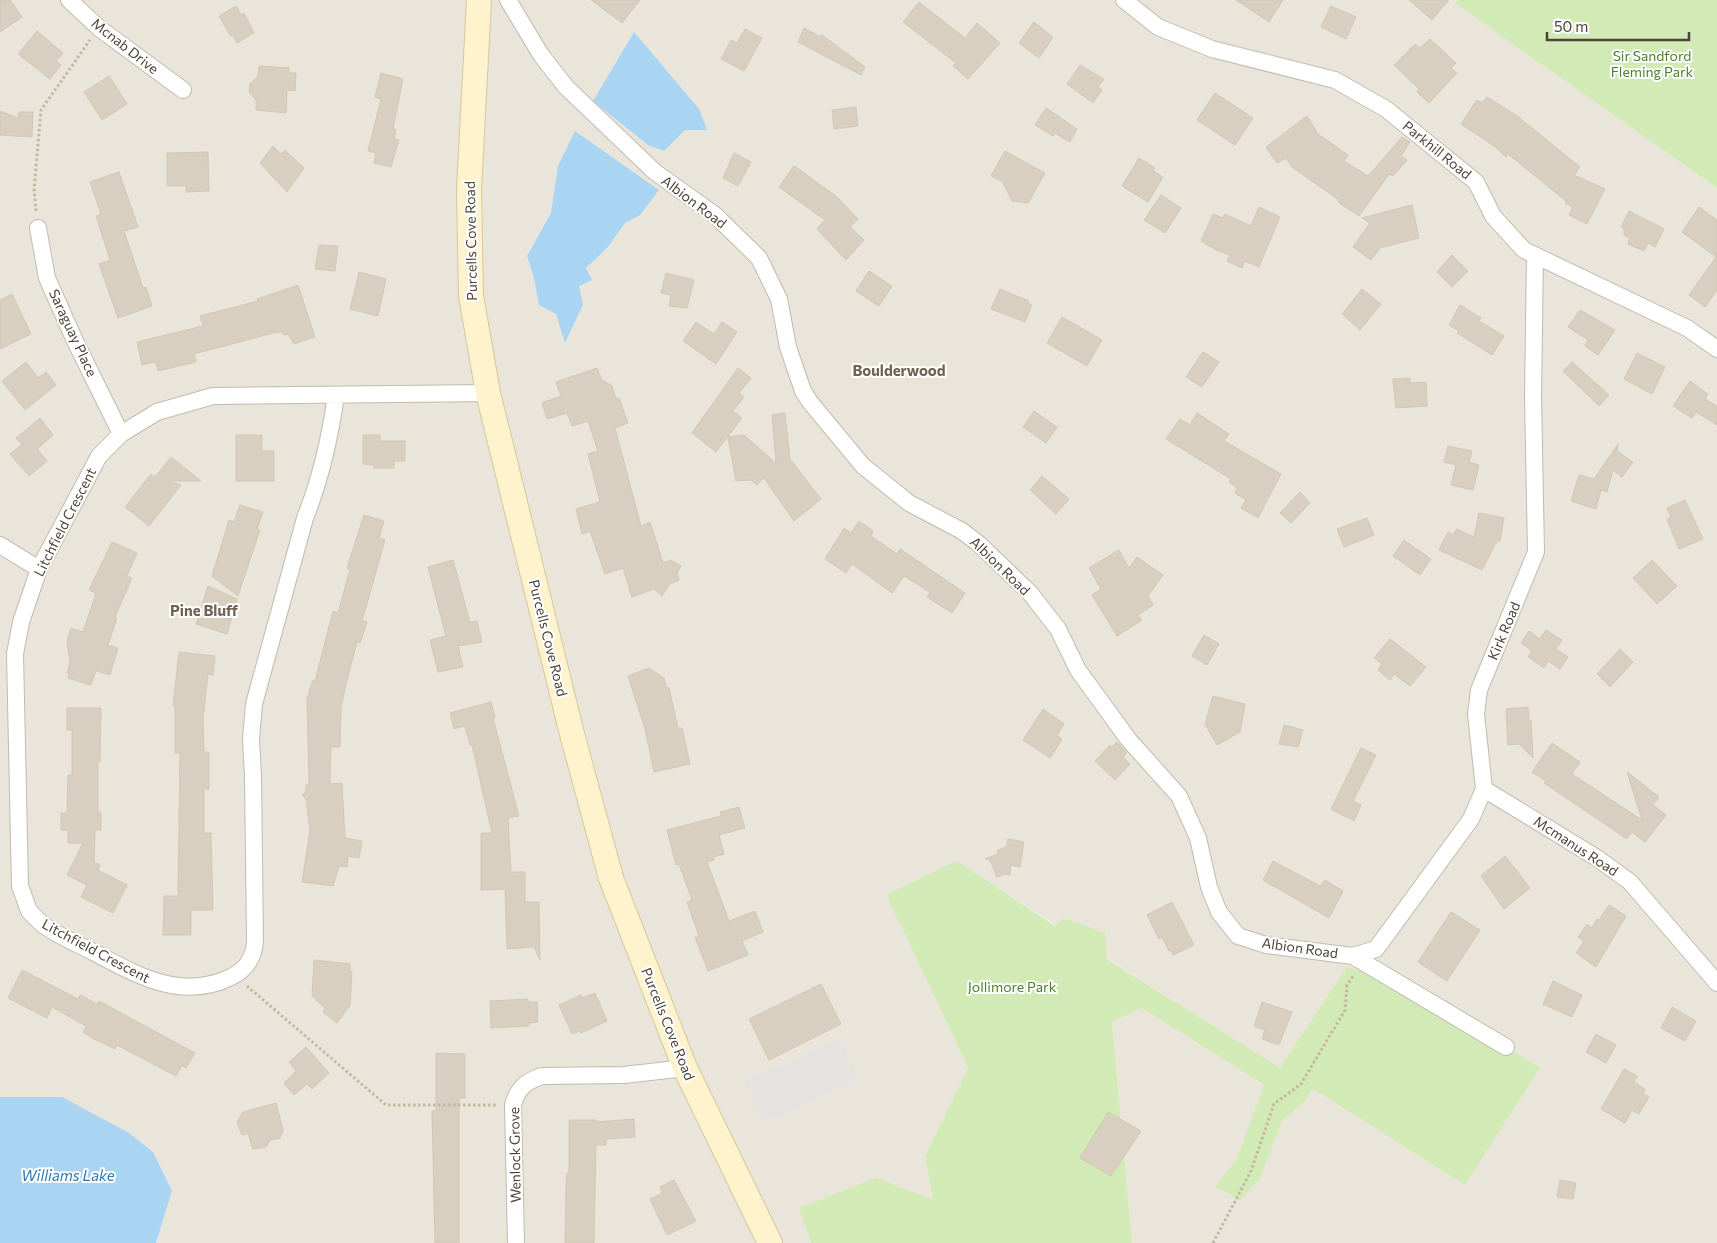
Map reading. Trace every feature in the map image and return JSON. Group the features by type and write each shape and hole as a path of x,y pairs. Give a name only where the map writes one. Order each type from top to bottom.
{"main road":[{"name":"Purcells Cove Road","path":"479,0 469,189 471,296 488,393 570,724 611,878 685,1068 770,1243"}],"street":[{"name":"Mcnab Drive","path":"70,0 99,28 183,90"},
{"name":"Albion Road","path":"508,0 541,55 566,87 655,172 716,215 759,258 779,299 788,347 803,391 863,466 909,503 962,530 979,544 1030,594 1058,629 1078,670 1128,739 1179,796 1198,838 1209,886 1219,912 1238,936 1266,945 1357,958 1506,1047"},
{"name":"Parkhill Road","path":"1124,0 1158,28 1212,48 1334,80 1386,109 1476,182 1493,216 1524,250 1687,328 1717,349"},
{"name":"Saraguay Place","path":"38,228 47,278 75,341 121,434"},
{"name":"Kirk Road","path":"1357,958 1376,949 1472,819 1484,789 1476,714 1479,690 1536,552 1533,397 1535,256"},
{"name":"Litchfield Crescent","path":"336,396 326,456 317,488 305,518 254,704 251,739 254,776 254,947 249,961 234,976 209,985 193,987 156,982 49,929 35,918 25,904 19,876 15,654 22,622 39,569 99,456 121,434 157,412 213,396 488,393"},
{"path":"0,545 39,569"},
{"name":"Mcmanus Road","path":"1484,789 1597,858 1630,882 1717,983"},
{"name":"Wenlock Grove","path":"516,1243 513,1105 521,1086 531,1079 542,1076 624,1075 685,1068"}],"path":[{"path":"38,228 34,190 41,110 99,28"},
{"path":"1213,1243 1251,1172 1274,1104 1301,1084 1345,1010 1347,985 1357,958"},
{"path":"234,976 386,1105 513,1105"}],"shaded area":[{"path":"0,0 1458,0 1456,3 1717,188 1717,1243 1132,1243 1112,1022 1142,1008 1264,1085 1236,1160 1214,1188 1228,1193 1240,1201 1260,1179 1282,1121 1305,1101 1313,1089 1465,1185 1540,1067 1280,1069 957,862 886,895 968,1067 925,1156 933,1201 800,1208 811,1243 156,1243 172,1191 62,1097 0,1097","holes":["634,32 707,130 685,130 594,101","551,213 640,215 625,223 608,247 586,268 579,286 566,342 556,314 539,305 534,278 527,256"]},
{"path":"840,1038 859,1080 763,1123 744,1081"}],"green space":[{"name":"Sir Sandford Fleming Park","path":"1458,0 1717,0 1717,188 1455,3"},
{"name":"Jollimore Park","path":"957,861 1055,926 1064,918 1105,933 1107,959 1280,1068 1347,967 1367,972 1423,994 1540,1068 1465,1185 1313,1089 1305,1101 1282,1121 1260,1179 1240,1201 1228,1193 1214,1188 1236,1160 1264,1085 1142,1008 1112,1022 1132,1243 811,1243 799,1208 876,1178 933,1200 925,1156 968,1067 886,895"}],"water":[{"path":"634,32 699,109 707,130 685,130 664,151 648,145 593,101"},
{"path":"575,131 659,190 640,215 625,223 608,247 586,268 592,280 579,286 583,305 565,343 556,314 539,305 534,278 527,256 551,213 558,166"},
{"name":"Williams Lake","path":"0,1097 62,1097 129,1133 153,1152 172,1191 156,1243 0,1243"}],"building":[{"path":"0,0 10,0 22,17 0,32"},
{"path":"591,0 640,0 622,23"},
{"path":"1236,0 1283,0 1269,22"},
{"path":"1409,0 1449,0 1432,20"},
{"path":"919,2 965,38 977,23 1000,43 968,79 953,66 956,63 903,22"},
{"path":"236,6 241,15 244,13 254,33 237,43 219,16"},
{"path":"1331,6 1356,17 1346,39 1321,27"},
{"path":"1034,22 1053,37 1039,58 1019,43"},
{"path":"804,28 821,37 822,35 865,67 861,75 798,42"},
{"path":"745,29 762,38 744,71 721,59 731,40 737,43"},
{"path":"37,31 63,53 56,61 61,65 50,79 18,54"},
{"path":"1430,39 1456,63 1451,68 1457,73 1429,103 1417,92 1419,89 1394,65 1415,44 1420,48"},
{"path":"1080,65 1104,79 1098,87 1102,90 1093,103 1067,84"},
{"path":"259,66 289,68 289,73 296,73 295,91 287,90 286,113 256,110 256,100 249,92 250,84 258,76"},
{"path":"381,73 403,79 393,129 396,129 394,139 399,140 391,167 374,163 376,153 368,151 381,99 375,97"},
{"path":"109,76 127,104 102,120 84,92"},
{"path":"1215,93 1253,118 1235,145 1197,120"},
{"path":"1487,97 1516,115 1580,167 1574,175 1605,189 1587,224 1569,215 1573,207 1565,203 1566,201 1508,154 1506,157 1494,146 1461,124 1477,100 1482,103"},
{"path":"856,107 858,126 834,129 832,110"},
{"path":"1046,108 1077,129 1070,142 1055,133 1053,136 1035,125"},
{"path":"0,111 18,118 19,112 33,112 32,137 0,135"},
{"path":"1307,116 1318,134 1348,155 1344,161 1368,176 1402,137 1410,142 1401,156 1407,160 1393,176 1389,174 1359,216 1292,167 1286,158 1277,163 1266,147"},
{"path":"273,146 281,154 285,150 304,168 287,192 260,163"},
{"path":"1005,151 1045,173 1028,203 1012,201 1002,181 991,176"},
{"path":"208,152 209,191 186,192 186,186 167,186 167,153"},
{"path":"734,153 751,162 738,186 723,178"},
{"path":"1139,158 1155,168 1153,171 1163,177 1148,202 1122,186"},
{"path":"794,166 836,196 858,219 850,227 864,240 846,260 817,229 825,220 779,187"},
{"path":"119,172 138,227 124,231 143,288 146,287 152,306 118,318 99,264 110,260 96,216 101,214 90,182"},
{"path":"1161,195 1181,208 1165,233 1144,220"},
{"path":"1412,205 1419,238 1380,248 1371,260 1353,247 1370,223 1362,218"},
{"path":"1259,207 1280,217 1259,267 1245,261 1242,268 1227,261 1230,255 1216,250 1201,241 1213,214 1223,218 1225,214 1251,226"},
{"path":"1699,207 1717,220 1717,290 1705,307 1689,295 1716,257 1682,232"},
{"path":"1629,211 1664,229 1655,247 1648,243 1644,251 1628,244 1630,238 1624,235 1624,229 1621,227"},
{"path":"319,245 338,246 335,271 315,269"},
{"path":"1452,255 1468,271 1452,287 1437,272"},
{"path":"869,271 892,286 879,306 856,291"},
{"path":"359,272 386,279 378,316 350,309"},
{"path":"666,273 694,280 687,308 669,306 671,295 661,293"},
{"path":"298,285 315,337 294,344 288,334 284,335 282,332 273,333 194,354 196,362 158,371 156,362 142,365 137,342 203,326 200,316 258,301 257,299"},
{"path":"1000,289 1029,301 1028,303 1032,305 1025,322 991,309"},
{"path":"1362,289 1381,304 1360,330 1342,314"},
{"path":"12,294 31,334 0,349 0,300"},
{"path":"1460,305 1481,318 1479,321 1504,336 1492,355 1457,333 1459,331 1449,325"},
{"path":"1580,310 1615,330 1598,355 1585,346 1588,340 1568,327"},
{"path":"1062,317 1102,340 1087,366 1047,343"},
{"path":"696,322 714,334 722,322 737,332 716,364 683,341"},
{"path":"1203,352 1219,362 1202,387 1186,377"},
{"path":"1637,353 1665,367 1652,394 1624,379"},
{"path":"26,362 38,378 46,372 56,385 25,410 2,381"},
{"path":"1572,362 1609,395 1599,406 1563,371"},
{"path":"597,368 602,380 612,386 616,399 619,398 628,423 615,428 641,526 650,522 663,563 671,560 681,566 677,574 679,580 670,584 662,596 654,589 632,597 623,568 605,574 590,531 582,534 576,509 600,502 588,454 598,451 588,421 572,426 567,413 547,419 542,403 561,396 556,382"},
{"path":"738,368 751,378 739,393 744,397 733,411 742,418 716,452 692,433"},
{"path":"1410,378 1410,383 1426,382 1427,406 1396,408 1393,379"},
{"path":"1690,381 1708,394 1705,399 1717,406 1717,425 1696,412 1692,418 1673,406"},
{"path":"1034,411 1057,427 1046,443 1023,427"},
{"path":"785,413 790,459 821,499 794,521 764,478 757,485 751,480 736,481 728,437 744,435 776,463 772,415"},
{"path":"1197,413 1229,434 1224,441 1281,474 1258,518 1241,508 1246,500 1235,493 1237,488 1229,482 1231,479 1166,439 1180,419 1190,425"},
{"path":"40,418 53,435 37,449 47,461 29,476 10,454 22,444 16,438"},
{"path":"236,435 262,435 262,451 274,451 274,481 236,481"},
{"path":"363,435 380,435 380,441 405,441 405,461 394,461 394,468 374,468 374,465 363,464"},
{"path":"1618,444 1617,451 1633,462 1622,477 1613,470 1607,492 1601,490 1596,509 1571,501 1579,475 1594,479"},
{"path":"1448,446 1472,451 1469,462 1479,465 1473,490 1451,485 1456,465 1444,462"},
{"path":"171,457 201,481 169,481 181,485 149,526 125,507 151,474 155,477"},
{"path":"1042,476 1069,499 1056,514 1030,490"},
{"path":"1300,492 1310,503 1291,523 1280,513"},
{"path":"1685,500 1703,539 1679,549 1667,519 1671,517 1667,508"},
{"path":"240,505 263,512 257,529 260,530 238,596 212,576 229,520 234,522"},
{"path":"1479,513 1504,518 1500,541 1497,541 1482,570 1439,550 1448,532 1453,535 1457,529 1474,537"},
{"path":"364,515 384,521 379,538 385,540 362,621 367,622 360,643 357,642 345,688 341,709 340,747 331,747 330,784 342,783 345,838 362,841 359,858 348,856 347,867 339,866 333,886 302,882 310,831 306,799 302,795 306,791 306,785 309,785 307,699 313,680 315,681 333,611 338,613 350,569 347,568"},
{"path":"1367,518 1374,535 1344,547 1337,529"},
{"path":"859,521 873,531 871,536 897,554 900,549 965,593 952,613 927,597 930,592 904,576 892,593 852,564 846,573 825,559 844,528 851,533"},
{"path":"1404,540 1431,559 1420,575 1393,556"},
{"path":"112,542 137,553 127,576 132,578 115,617 117,618 108,645 118,648 110,675 96,671 91,685 68,678 69,674 67,673 70,663 67,641 71,628 83,632 96,593 89,590"},
{"path":"1119,550 1129,568 1137,557 1163,575 1148,596 1153,605 1138,615 1142,620 1117,636 1092,595 1101,589 1089,568"},
{"path":"453,560 470,622 477,621 482,642 458,646 463,667 438,672 430,640 446,636 428,567"},
{"path":"1652,560 1677,586 1657,604 1633,578"},
{"path":"208,586 237,599 227,634 196,624"},
{"path":"1546,630 1562,640 1556,649 1568,657 1560,669 1548,661 1544,668 1528,657 1532,651 1521,643 1529,631 1540,639"},
{"path":"1204,635 1219,644 1207,665 1192,656"},
{"path":"1390,639 1426,667 1410,686 1394,674 1390,680 1378,670 1382,664 1374,658"},
{"path":"1620,649 1633,662 1610,687 1597,674"},
{"path":"179,652 215,656 213,675 208,674 203,719 204,752 209,752 209,789 204,789 204,833 211,833 213,910 191,910 191,935 163,935 164,896 178,896 180,753 175,753 175,706 173,706"},
{"path":"649,668 664,678 666,687 669,688 678,728 682,728 690,764 654,772 645,729 628,676"},
{"path":"1213,696 1245,704 1240,732 1217,745 1205,724"},
{"path":"491,702 495,717 493,718 519,816 508,818 511,872 525,872 525,902 539,902 540,960 534,947 507,949 505,889 481,890 481,833 492,833 472,745 470,745 465,726 454,729 450,713"},
{"path":"1528,707 1529,721 1531,720 1533,758 1519,744 1508,745 1506,709"},
{"path":"67,708 101,708 98,812 101,812 101,830 95,830 94,862 100,865 98,870 127,885 113,913 81,897 87,885 67,875 83,843 68,843 68,830 61,830 61,813 67,813 68,775 72,775 72,730 67,730"},
{"path":"1043,709 1064,724 1057,736 1062,739 1050,758 1023,740"},
{"path":"1284,725 1303,730 1298,747 1279,744"},
{"path":"1117,742 1127,753 1123,757 1130,764 1115,780 1095,761 1110,745 1112,747"},
{"path":"1552,743 1580,762 1572,774 1642,820 1627,772 1659,797 1653,805 1666,815 1645,842 1632,832 1627,839 1544,783 1546,781 1532,772"},
{"path":"1361,748 1376,755 1353,801 1361,805 1354,821 1331,809"},
{"path":"739,807 745,828 719,835 724,854 713,857 714,860 707,862 729,921 755,911 763,932 742,941 748,955 708,971 695,937 699,936 687,902 692,900 679,864 676,865 667,830 721,816 720,812"},
{"path":"1008,839 1024,842 1020,867 1011,865 1010,875 1004,874 997,877 990,860 985,859 998,854 997,851 1007,846"},
{"path":"1505,856 1530,888 1504,909 1481,876"},
{"path":"1273,861 1320,886 1325,880 1343,891 1329,918 1263,880"},
{"path":"1172,902 1194,945 1173,955 1162,937 1159,939 1147,915"},
{"path":"1609,905 1626,916 1596,967 1576,953 1584,941 1578,937 1587,924 1592,928"},
{"path":"1451,912 1480,930 1447,981 1418,962"},
{"path":"314,960 350,964 350,971 352,972 350,1005 337,1023 323,1012 325,1008 312,996"},
{"path":"22,970 78,999 80,995 97,1004 99,1001 195,1053 186,1068 182,1065 176,1076 117,1045 115,1049 92,1038 83,1032 86,1026 52,1007 47,1018 8,998"},
{"path":"1553,981 1582,995 1572,1017 1543,1004"},
{"path":"821,984 841,1024 769,1060 749,1019"},
{"path":"595,993 607,1021 581,1033 580,1031 572,1034 559,1005 581,995 582,998"},
{"path":"528,999 528,1002 537,1002 538,1022 529,1023 529,1026 491,1028 490,1001"},
{"path":"1262,1002 1292,1012 1279,1045 1262,1039 1265,1030 1254,1026"},
{"path":"1672,1007 1696,1021 1685,1041 1661,1028"},
{"path":"1596,1034 1616,1045 1606,1063 1586,1052"},
{"path":"306,1047 329,1073 312,1089 307,1084 294,1095 284,1083 296,1071 289,1062"},
{"path":"436,1053 465,1054 465,1098 459,1098 459,1243 435,1243 432,1111 436,1111"},
{"path":"1624,1069 1637,1076 1634,1082 1645,1089 1643,1093 1649,1097 1639,1114 1632,1110 1625,1123 1601,1109"},
{"path":"276,1103 283,1130 280,1138 270,1140 266,1147 253,1149 248,1133 242,1135 237,1122 243,1112"},
{"path":"1108,1112 1141,1131 1111,1176 1080,1158"},
{"path":"634,1119 635,1137 606,1139 606,1145 596,1145 594,1243 565,1243 566,1185 567,1173 569,1173 569,1120 596,1120 596,1122"},
{"path":"674,1180 696,1221 667,1235 650,1199 662,1193 660,1187"},
{"path":"1560,1180 1576,1183 1573,1199 1557,1197"}],"district":[{"name":"Boulderwood","path":"899,371"},
{"name":"Pine Bluff","path":"204,611"}]}
